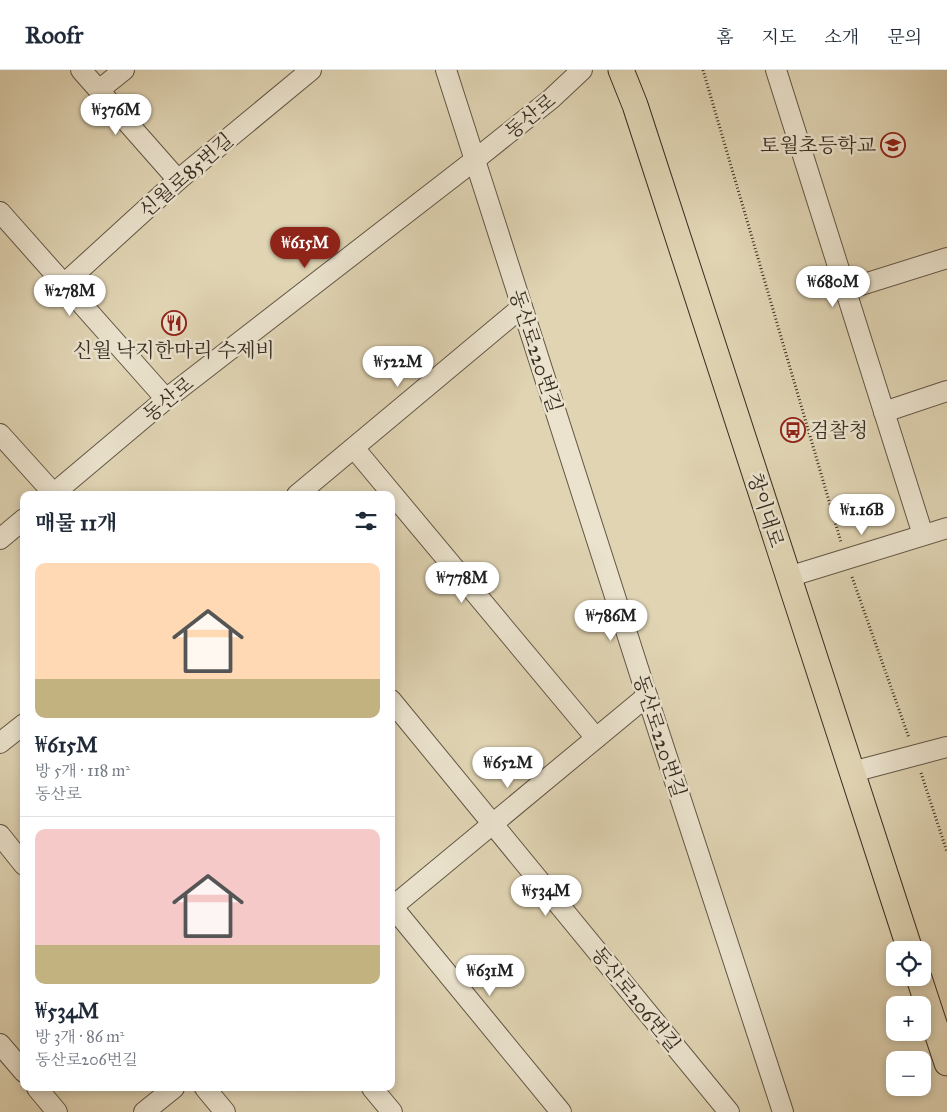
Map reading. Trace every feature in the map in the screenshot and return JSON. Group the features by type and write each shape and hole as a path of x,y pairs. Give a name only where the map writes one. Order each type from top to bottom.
{"main road":[{"name":"창이대로","path":"622,70 907,941"},
{"path":"922,986 947,1063"}],"street":[{"path":"81,70 178,180"},
{"path":"99,90 124,70"},
{"name":"신월로85번길","path":"64,284 178,180 311,70"},
{"path":"446,70 476,159"},
{"name":"동산로","path":"59,491 166,399 476,159 551,99 582,70"},
{"path":"776,70 923,535"},
{"name":"동산로220번길","path":"476,159 647,696 783,1112"},
{"path":"0,212 166,399"},
{"path":"846,290 947,258"},
{"path":"302,491 522,307"},
{"path":"884,412 947,391"},
{"path":"0,434 50,491"},
{"path":"354,448 390,491"},
{"path":"395,497 596,738"},
{"path":"0,538 20,522"},
{"path":"788,577 947,528"},
{"path":"395,904 647,696"},
{"name":"동산로206번길","path":"395,705 728,1112"},
{"path":"0,743 20,727"},
{"path":"852,772 947,747"},
{"path":"0,835 20,860"},
{"path":"395,910 561,1112"},
{"path":"0,1044 20,1067"},
{"path":"39,1091 57,1112"},
{"path":"144,1112 170,1091"},
{"path":"208,1091 225,1112"},
{"path":"374,1091 392,1112"}],"path":[{"path":"703,70 846,559 947,852"}],"place":[{"name":"토월초등학교","path":"893,145"},
{"name":"신월 낙지한마리 수제비","path":"174,323"},
{"name":"검찰청","path":"793,430"}]}
